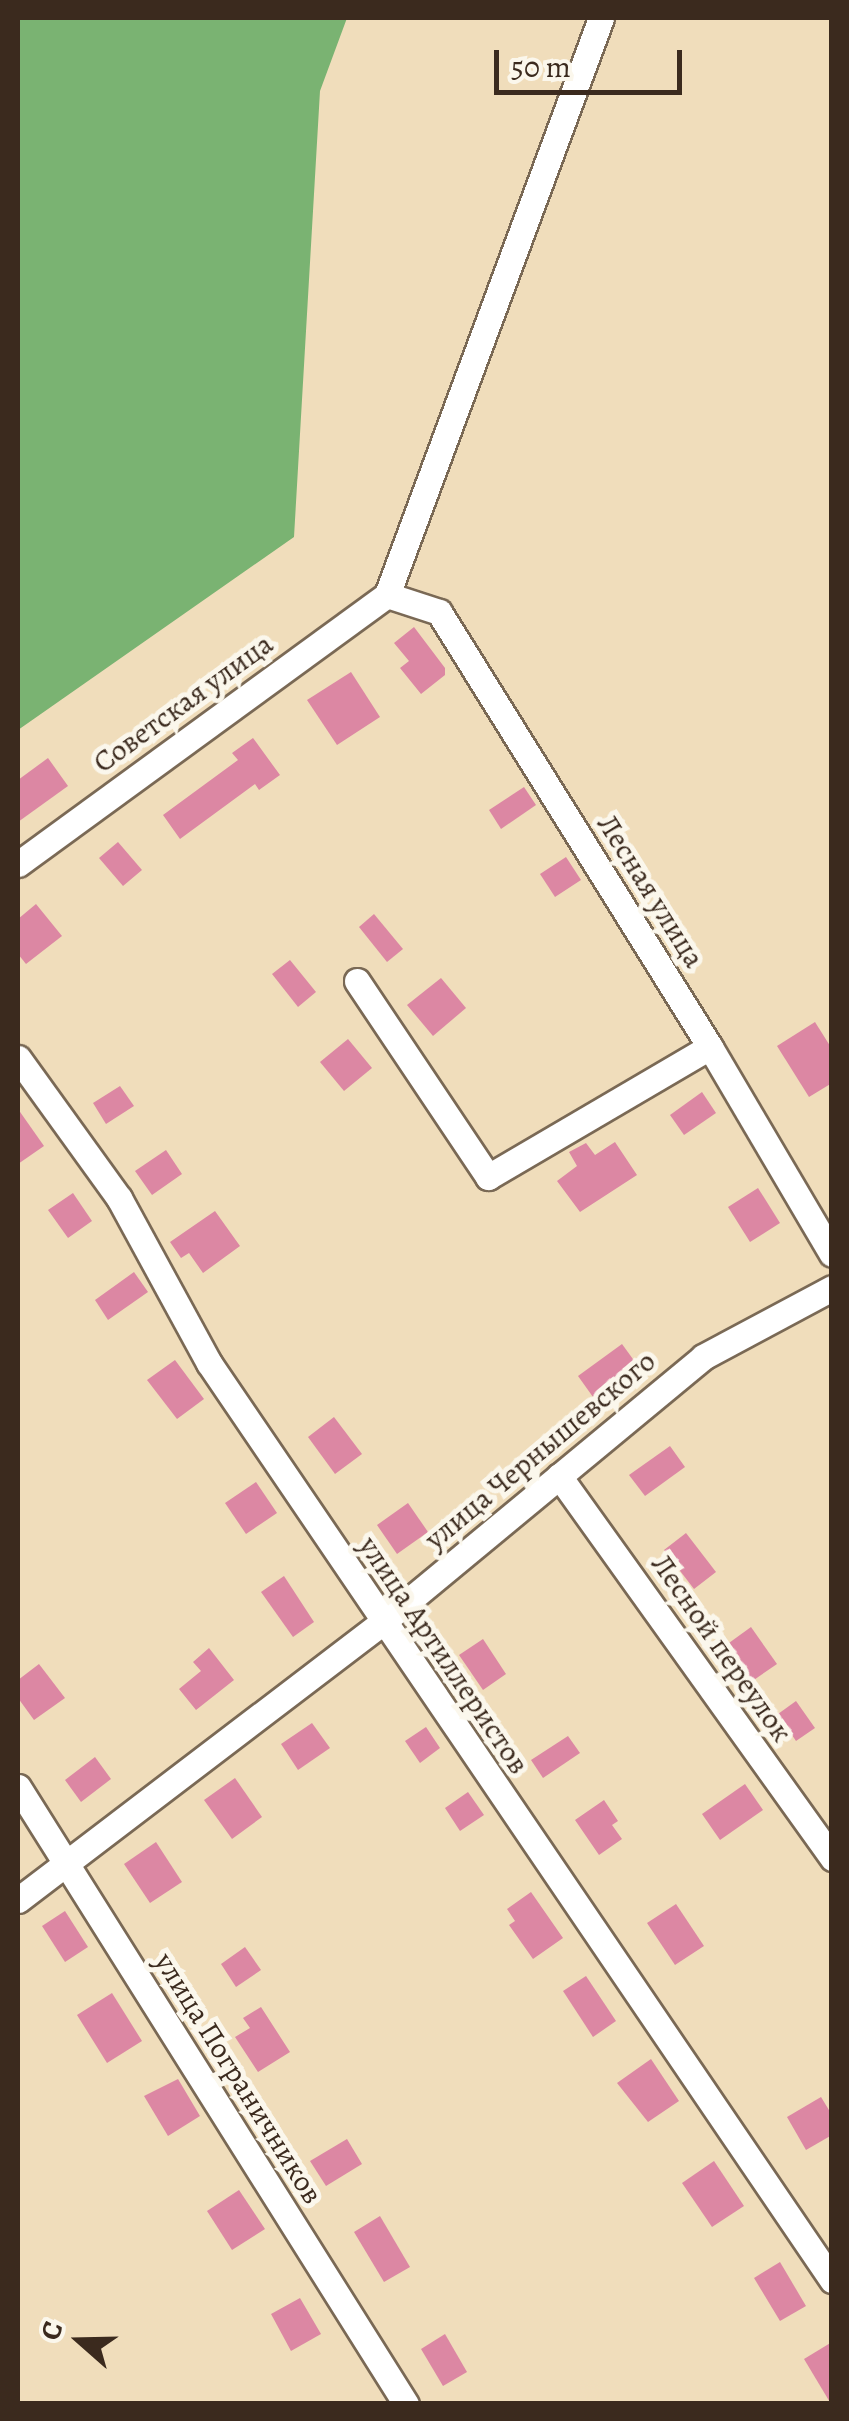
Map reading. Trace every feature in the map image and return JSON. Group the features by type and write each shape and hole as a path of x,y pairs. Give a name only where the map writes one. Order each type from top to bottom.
{"street":[{"path":"387,596 601,18"},
{"name":"Советская улица","path":"18,864 387,596"},
{"name":"Лесная улица","path":"387,596 439,612 710,1046 832,1254"},
{"path":"357,981 488,1177 710,1046"},
{"name":"улица Артиллеристов","path":"18,1058 119,1198 208,1363 832,2280"},
{"name":"улица Чернышевского","path":"18,1900 382,1623 703,1357 832,1288"},
{"name":"Лесной переулок","path":"559,1476 832,1858"},
{"name":"улица Пограничников","path":"18,1786 406,2404"}],"green space":[{"path":"18,18 347,18 320,91 294,537 18,730"}],"building":[{"path":"414,627 445,668 445,675 421,694 400,668 409,661 394,643"},
{"path":"351,672 380,717 337,745 307,700"},
{"path":"253,738 280,775 259,790 255,784 180,839 163,815 238,760 232,753"},
{"path":"48,758 68,786 18,822 18,780"},
{"path":"524,787 536,805 501,829 489,810"},
{"path":"118,842 142,870 123,886 99,858"},
{"path":"566,857 581,880 555,897 540,874"},
{"path":"36,904 62,936 26,964 18,954 18,919"},
{"path":"374,914 403,949 387,962 359,927"},
{"path":"290,960 316,992 298,1007 272,974"},
{"path":"441,978 466,1008 433,1036 407,1005"},
{"path":"815,1022 832,1049 832,1083 809,1097 777,1046"},
{"path":"348,1039 372,1068 344,1091 320,1062"},
{"path":"120,1086 134,1106 106,1124 93,1103"},
{"path":"702,1092 716,1113 684,1135 670,1115"},
{"path":"18,1109 44,1146 18,1164"},
{"path":"615,1142 637,1175 580,1212 557,1181 577,1166 569,1152 586,1143 595,1155"},
{"path":"166,1150 182,1174 152,1195 135,1171"},
{"path":"758,1188 780,1223 750,1242 728,1207"},
{"path":"73,1193 92,1221 68,1238 48,1210"},
{"path":"215,1211 240,1246 203,1273 189,1253 181,1258 170,1242"},
{"path":"134,1272 148,1292 108,1320 95,1300"},
{"path":"622,1344 638,1366 593,1397 578,1376"},
{"path":"175,1360 204,1399 177,1419 147,1380"},
{"path":"334,1417 362,1454 335,1474 308,1437"},
{"path":"670,1446 685,1467 645,1496 629,1475"},
{"path":"256,1482 277,1513 246,1534 225,1503"},
{"path":"408,1503 428,1532 397,1554 377,1525"},
{"path":"686,1533 716,1572 694,1589 664,1550"},
{"path":"284,1576 314,1622 293,1637 261,1592"},
{"path":"751,1627 777,1664 748,1684 722,1648"},
{"path":"483,1639 506,1674 483,1690 459,1655"},
{"path":"209,1648 234,1680 196,1710 179,1689 201,1671 193,1662"},
{"path":"39,1664 65,1698 34,1720 18,1698 18,1680"},
{"path":"796,1701 815,1728 796,1741 778,1714"},
{"path":"312,1723 330,1748 298,1770 281,1744"},
{"path":"426,1727 440,1748 420,1763 405,1741"},
{"path":"568,1736 580,1753 543,1778 531,1760"},
{"path":"95,1757 111,1779 81,1802 65,1780"},
{"path":"235,1778 262,1817 232,1839 204,1800"},
{"path":"745,1784 763,1810 720,1840 702,1814"},
{"path":"468,1792 484,1815 460,1831 445,1808"},
{"path":"604,1800 618,1821 612,1825 622,1839 599,1855 575,1820"},
{"path":"156,1842 182,1882 150,1903 124,1864"},
{"path":"531,1892 563,1938 533,1959 509,1925 515,1921 507,1909"},
{"path":"676,1904 704,1946 675,1965 647,1923"},
{"path":"65,1911 88,1947 65,1962 42,1926"},
{"path":"245,1947 261,1970 236,1987 221,1964"},
{"path":"586,1976 616,2021 593,2037 563,1991"},
{"path":"112,1993 142,2041 107,2063 77,2015"},
{"path":"261,2007 290,2052 258,2072 235,2037 250,2028 243,2018"},
{"path":"651,2059 679,2101 648,2122 617,2083"},
{"path":"178,2079 200,2116 168,2136 144,2096"},
{"path":"821,2097 832,2115 832,2135 806,2150 787,2117"},
{"path":"347,2139 362,2164 326,2186 310,2161"},
{"path":"714,2161 744,2206 712,2227 682,2183"},
{"path":"239,2190 265,2229 232,2250 207,2211"},
{"path":"380,2216 410,2267 384,2282 354,2232"},
{"path":"780,2262 806,2306 780,2321 754,2278"},
{"path":"300,2298 321,2334 291,2351 271,2314"},
{"path":"445,2334 467,2372 443,2386 421,2349"},
{"path":"832,2342 832,2404 831,2404 804,2359"}]}
